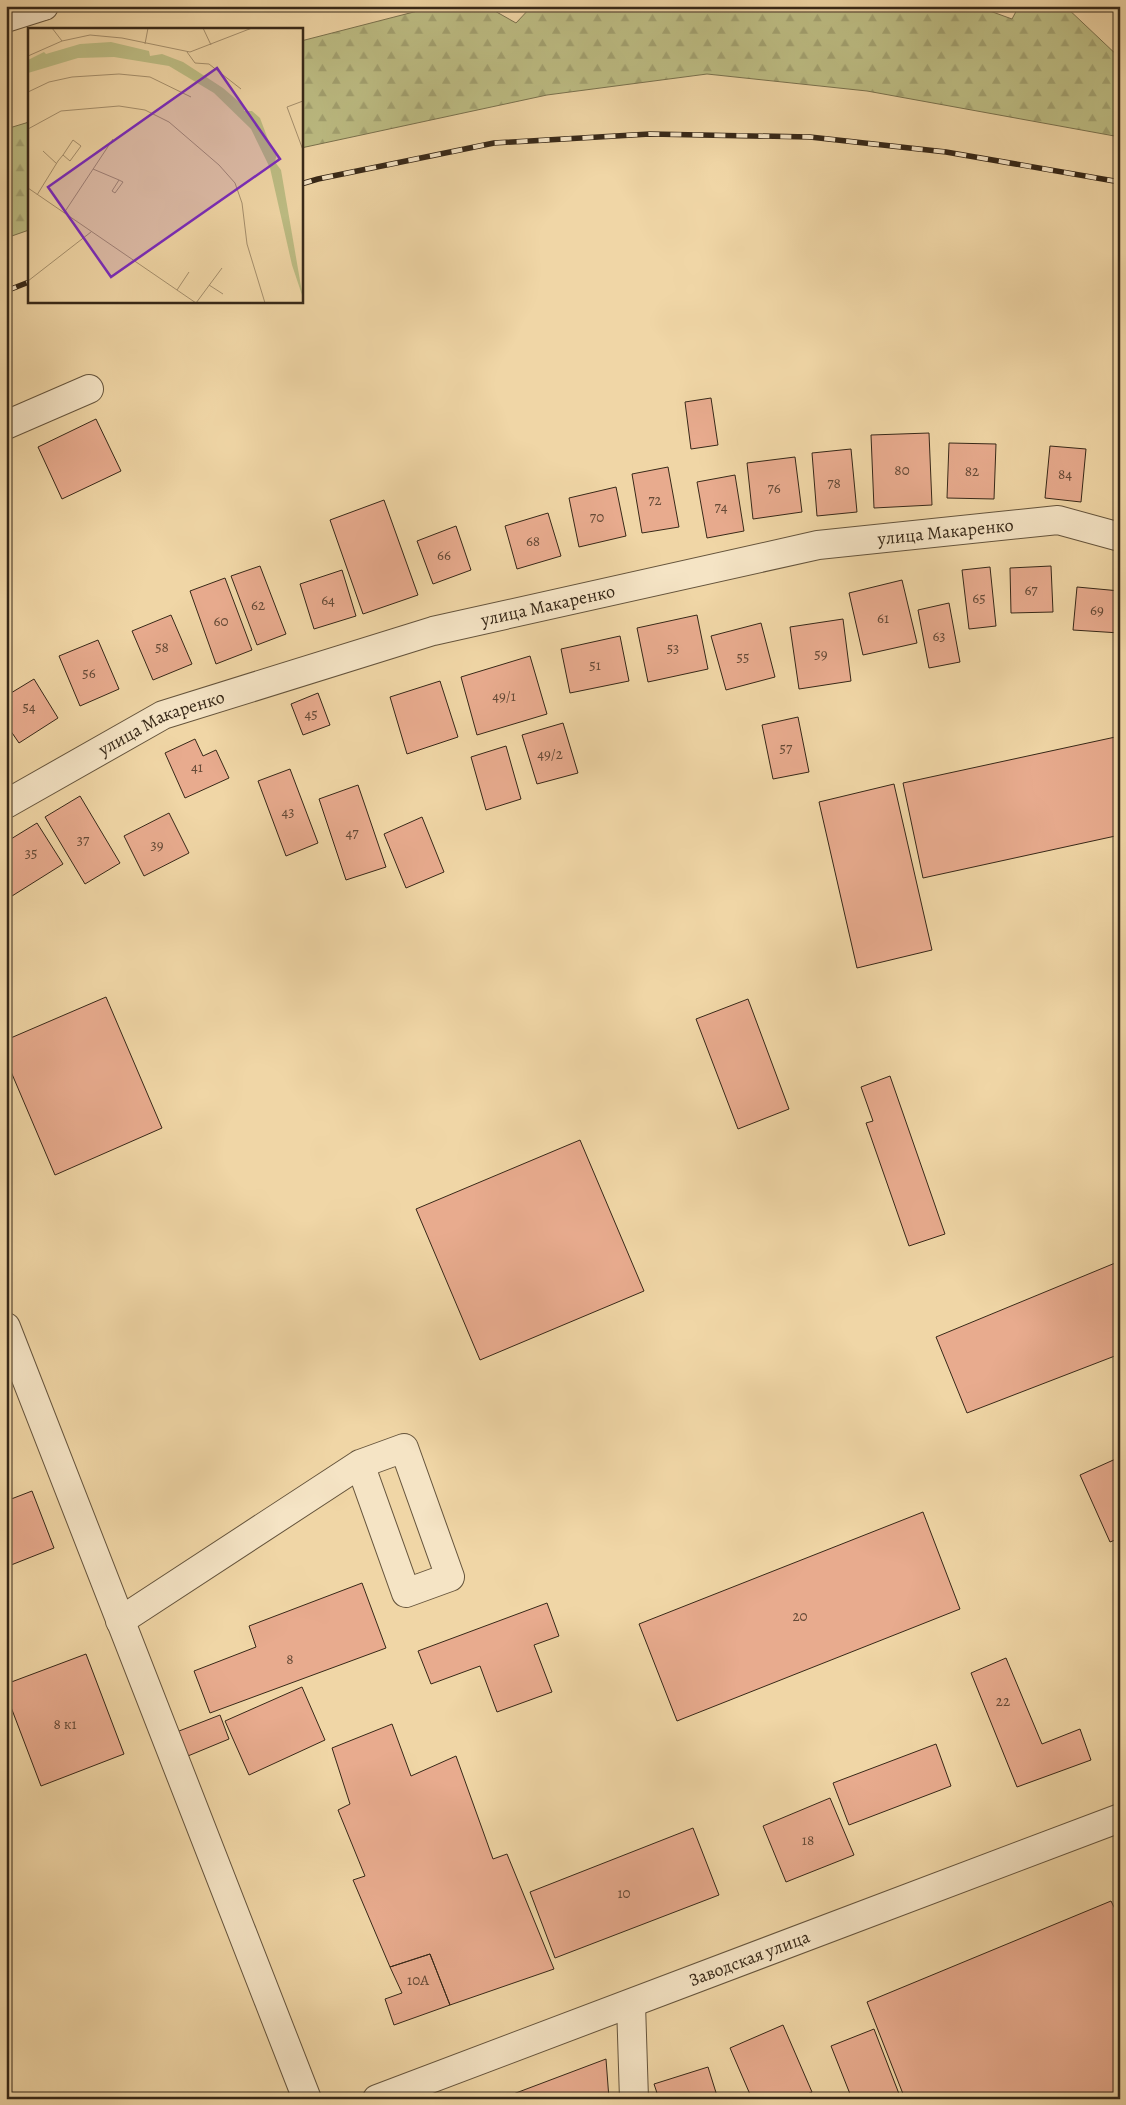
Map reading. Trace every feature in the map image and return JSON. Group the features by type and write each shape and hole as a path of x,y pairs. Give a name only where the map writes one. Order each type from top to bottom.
{"street":[{"path":"6,18 44,6"},
{"path":"6,425 89,389"},
{"name":"улица Макаренко","path":"6,804 163,715 433,631 818,545 1058,520 1120,537"},
{"path":"6,1327 307,2099"},
{"path":"120,1621 360,1464 404,1448 450,1577 406,1593 360,1464"},
{"name":"Заводская улица","path":"377,2099 1120,1818"},
{"path":"632,2004 634,2099"}],"green space":[{"path":"437,6 486,6 516,23 532,6 976,6 1012,19 1019,6 1065,6 1120,58 1120,137 867,91 707,74 547,95 302,148 302,41"},
{"path":"28,122 28,230 6,238 6,129"}],"building":[{"path":"711,398 718,445 691,449 685,402"},
{"path":"96,419 121,471 62,499 38,447"},
{"path":"929,433 932,505 874,508 871,435"},
{"path":"949,443 996,444 994,499 947,498"},
{"path":"1050,446 1086,449 1081,502 1045,498"},
{"path":"851,449 857,512 817,516 812,453"},
{"path":"795,457 802,512 753,519 747,463"},
{"path":"668,467 679,527 642,533 632,474"},
{"path":"735,475 744,531 707,538 697,482"},
{"path":"616,487 626,536 579,547 569,498"},
{"path":"384,500 418,595 363,614 330,520"},
{"path":"548,513 561,556 517,569 505,526"},
{"path":"456,526 471,570 433,584 417,541"},
{"path":"260,566 286,634 257,645 231,576"},
{"path":"1051,566 1053,612 1011,613 1010,568"},
{"path":"990,567 996,626 969,629 962,570"},
{"path":"342,570 356,616 314,629 300,584"},
{"path":"225,578 252,650 216,664 190,591"},
{"path":"902,580 917,643 863,655 849,593"},
{"path":"1077,587 1120,591 1120,633 1073,630"},
{"path":"949,603 960,662 929,668 918,610"},
{"path":"171,615 192,664 153,680 132,631"},
{"path":"697,615 708,669 648,682 637,628"},
{"path":"843,619 851,681 799,689 790,627"},
{"path":"761,623 775,677 726,690 711,636"},
{"path":"620,636 629,681 570,693 561,649"},
{"path":"98,640 119,689 80,706 59,656"},
{"path":"530,656 547,714 477,735 461,677"},
{"path":"34,679 58,718 19,743 6,724 6,696"},
{"path":"440,681 458,737 407,754 390,697"},
{"path":"318,693 330,725 303,735 291,704"},
{"path":"798,717 809,772 773,779 762,725"},
{"path":"563,723 578,773 537,784 522,735"},
{"path":"1120,736 1120,835 923,878 903,783"},
{"path":"195,739 203,756 216,750 229,778 185,798 165,753"},
{"path":"506,746 521,799 486,810 471,757"},
{"path":"290,769 318,843 286,856 258,781"},
{"path":"894,784 932,950 857,968 819,802"},
{"path":"358,785 386,867 346,880 319,799"},
{"path":"80,796 120,863 85,884 45,817"},
{"path":"169,813 189,853 144,876 124,836"},
{"path":"422,817 444,872 406,888 384,834"},
{"path":"37,823 63,864 12,896 6,886 6,842"},
{"path":"106,997 162,1128 55,1175 6,1060 6,1040"},
{"path":"748,999 789,1109 738,1129 696,1019"},
{"path":"890,1076 945,1234 909,1246 866,1123 873,1121 861,1087"},
{"path":"580,1140 644,1291 480,1360 416,1209"},
{"path":"1120,1261 1120,1354 967,1413 936,1337"},
{"path":"1120,1457 1120,1538 1110,1542 1080,1475"},
{"path":"32,1491 54,1548 6,1567 6,1501"},
{"path":"923,1512 960,1609 677,1721 639,1624"},
{"path":"362,1583 386,1648 210,1713 194,1671 256,1647 249,1626"},
{"path":"547,1603 559,1636 534,1645 552,1692 497,1712 480,1666 431,1684 418,1651"},
{"path":"86,1654 124,1754 41,1786 6,1694 6,1684"},
{"path":"1006,1658 1042,1744 1080,1729 1091,1760 1017,1787 971,1673"},
{"path":"302,1687 325,1740 249,1775 225,1721"},
{"path":"220,1715 229,1739 183,1758 174,1733"},
{"path":"392,1724 411,1776 456,1756 493,1859 507,1854 554,1969 450,2005 430,1954 390,1967 353,1880 365,1876 338,1810 350,1804 332,1748"},
{"path":"936,1744 951,1786 849,1825 833,1783"},
{"path":"830,1798 854,1855 786,1882 763,1826"},
{"path":"693,1828 719,1895 555,1958 530,1892"},
{"path":"1111,1901 1120,1919 1120,2099 905,2099 867,2002"},
{"path":"430,1954 450,2005 394,2025 385,1999 402,1993 390,1967"},
{"path":"783,2025 812,2092 796,2099 752,2099 730,2048"},
{"path":"874,2029 901,2099 852,2099 831,2046"},
{"path":"606,2059 609,2099 500,2099"},
{"path":"708,2067 718,2099 659,2099 654,2084"}],"railway":[{"path":"302,184 494,143 650,134 810,137 946,152 1120,182"},
{"path":"6,291 28,282"}]}
